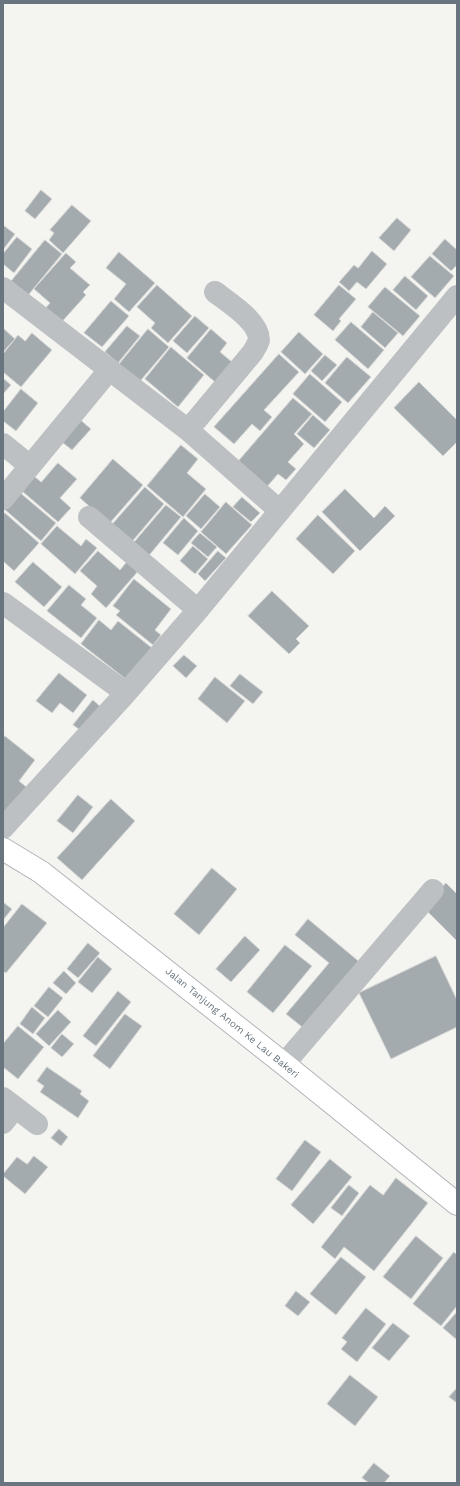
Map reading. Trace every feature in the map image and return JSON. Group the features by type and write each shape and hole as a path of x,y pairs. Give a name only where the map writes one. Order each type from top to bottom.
{"main road":[{"name":"Jalan Tanjung Anom Ke Lau Bakeri","path":"3,849 41,872 284,1064 457,1204"}],"street":[{"path":"3,288 188,430 280,511"},
{"path":"188,430 253,352 259,341 257,331 250,320 215,292"},
{"path":"3,828 198,610 457,296"},
{"path":"3,499 110,369"},
{"path":"3,444 30,466"},
{"path":"89,517 198,610"},
{"path":"3,603 126,692"},
{"path":"284,1064 433,890"},
{"path":"7,1110 37,1124"}],"building":[{"path":"41,190 52,199 35,219 25,211"},
{"path":"72,205 91,221 63,253 49,240 54,233 50,230"},
{"path":"397,218 411,230 394,251 379,238"},
{"path":"3,225 15,234 3,250"},
{"path":"17,237 32,249 14,273 3,264 3,254"},
{"path":"445,239 457,250 457,265 451,271 432,254"},
{"path":"45,240 62,254 25,299 8,285"},
{"path":"372,251 387,264 366,289 357,282 349,291 339,282 354,265 358,268"},
{"path":"119,252 155,283 129,312 114,299 126,284 106,268"},
{"path":"66,253 76,262 70,268 90,285 83,292 86,295 59,325 43,311 50,303 34,289"},
{"path":"430,256 454,276 435,298 411,277"},
{"path":"405,276 428,296 416,310 393,290"},
{"path":"157,285 192,316 168,343 151,328 155,323 137,307"},
{"path":"339,285 356,299 339,319 341,321 333,331 314,315"},
{"path":"385,287 420,316 403,336 368,307"},
{"path":"111,301 129,316 102,347 84,333"},
{"path":"373,312 398,333 385,348 361,327"},
{"path":"195,316 209,328 187,353 173,341"},
{"path":"351,322 384,350 368,369 335,340"},
{"path":"127,326 140,336 118,363 105,352"},
{"path":"3,328 15,339 3,352"},
{"path":"148,329 169,347 136,386 116,368"},
{"path":"211,329 227,343 220,352 232,362 215,382 187,358"},
{"path":"299,332 323,354 305,374 281,352"},
{"path":"32,333 52,350 21,387 3,372 3,354 18,335 25,341"},
{"path":"171,347 204,375 178,407 145,379"},
{"path":"279,354 299,372 264,410 272,417 260,431 252,424 234,444 214,427"},
{"path":"325,355 337,365 322,381 311,371"},
{"path":"347,357 371,377 348,403 325,383"},
{"path":"310,374 342,402 325,422 293,394"},
{"path":"3,378 11,385 3,394"},
{"path":"419,382 457,420 457,442 443,456 394,408"},
{"path":"21,389 38,403 16,431 3,421 3,412"},
{"path":"293,398 312,414 294,434 304,444 288,462 296,469 286,480 278,474 265,489 236,464"},
{"path":"313,415 330,430 314,448 297,434"},
{"path":"77,417 91,429 72,450 58,439"},
{"path":"181,445 198,459 187,473 206,489 183,517 147,486"},
{"path":"113,459 143,485 109,524 80,498"},
{"path":"58,463 77,479 60,498 71,508 58,522 22,491 34,476 41,482"},
{"path":"145,487 164,504 130,544 110,527"},
{"path":"345,489 374,518 385,506 395,516 360,551 322,512"},
{"path":"18,491 56,523 41,541 3,508"},
{"path":"205,494 220,507 201,529 186,516"},
{"path":"242,497 260,513 251,522 233,507"},
{"path":"226,502 252,525 226,554 201,532"},
{"path":"166,505 181,517 146,559 131,546"},
{"path":"5,513 39,543 14,571 3,561 3,515"},
{"path":"318,515 355,551 333,574 296,539"},
{"path":"184,518 198,531 178,555 163,543"},
{"path":"57,526 81,546 86,539 97,548 75,574 41,544"},
{"path":"200,533 217,547 208,557 191,543"},
{"path":"193,546 208,559 195,574 180,561"},
{"path":"98,551 120,570 129,559 140,569 106,608 91,594 97,586 80,571"},
{"path":"218,551 226,558 205,581 198,574"},
{"path":"33,562 62,587 44,607 15,582"},
{"path":"134,579 171,609 155,630 161,635 153,645 116,615 120,611 113,606"},
{"path":"69,585 86,599 81,605 97,618 81,638 47,611"},
{"path":"272,591 309,626 296,639 300,643 289,654 248,616"},
{"path":"99,620 111,630 118,621 152,648 127,680 81,644"},
{"path":"184,655 197,666 186,678 173,666"},
{"path":"59,673 87,695 73,713 60,703 52,713 36,701"},
{"path":"240,674 263,692 253,704 230,686"},
{"path":"215,677 245,701 227,723 198,699"},
{"path":"93,700 102,708 83,732 73,725"},
{"path":"5,736 35,760 19,781 30,790 3,824 3,738"},
{"path":"78,795 93,807 73,833 57,821"},
{"path":"111,799 135,821 82,880 57,858"},
{"path":"212,868 237,889 199,935 174,914"},
{"path":"446,883 457,894 457,941 423,907"},
{"path":"3,902 12,909 3,920"},
{"path":"22,904 47,923 6,973 3,971 3,928"},
{"path":"308,919 362,964 307,1031 286,1014 329,963 295,935"},
{"path":"245,936 260,950 231,982 216,969"},
{"path":"88,943 100,953 78,978 67,969"},
{"path":"285,945 312,966 273,1013 247,992"},
{"path":"436,956 457,1000 457,1027 391,1059 359,993"},
{"path":"98,957 112,969 92,993 78,982"},
{"path":"64,971 76,983 66,994 53,983"},
{"path":"49,987 63,998 48,1017 34,1006"},
{"path":"118,991 131,1002 96,1046 83,1036"},
{"path":"32,1007 45,1018 33,1034 20,1024"},
{"path":"58,1010 71,1022 49,1046 36,1034"},
{"path":"125,1014 142,1026 110,1069 93,1056"},
{"path":"18,1026 44,1047 18,1079 3,1067 3,1044"},
{"path":"62,1034 74,1044 62,1057 51,1048"},
{"path":"47,1067 82,1091 80,1094 89,1101 78,1118 40,1092 44,1086 37,1081"},
{"path":"59,1129 68,1137 61,1146 51,1138"},
{"path":"305,1140 321,1152 292,1191 276,1179"},
{"path":"34,1156 48,1167 25,1194 3,1176 3,1174 17,1157 27,1164"},
{"path":"330,1159 352,1177 313,1224 291,1205"},
{"path":"396,1178 428,1203 374,1271 344,1247 335,1259 321,1247 370,1185 383,1195"},
{"path":"349,1185 359,1193 342,1216 331,1208"},
{"path":"416,1236 443,1258 411,1299 383,1277"},
{"path":"454,1252 457,1255 457,1306 441,1326 413,1304"},
{"path":"341,1257 366,1277 336,1315 310,1294"},
{"path":"296,1291 310,1302 298,1316 285,1306"},
{"path":"366,1308 386,1324 357,1362 341,1349 347,1342 342,1338"},
{"path":"457,1312 457,1340 443,1328"},
{"path":"393,1323 410,1336 389,1361 372,1348"},
{"path":"350,1375 378,1397 355,1426 327,1404"},
{"path":"457,1388 457,1403 449,1397"},
{"path":"374,1463 390,1476 384,1483 369,1483 362,1478"}]}
